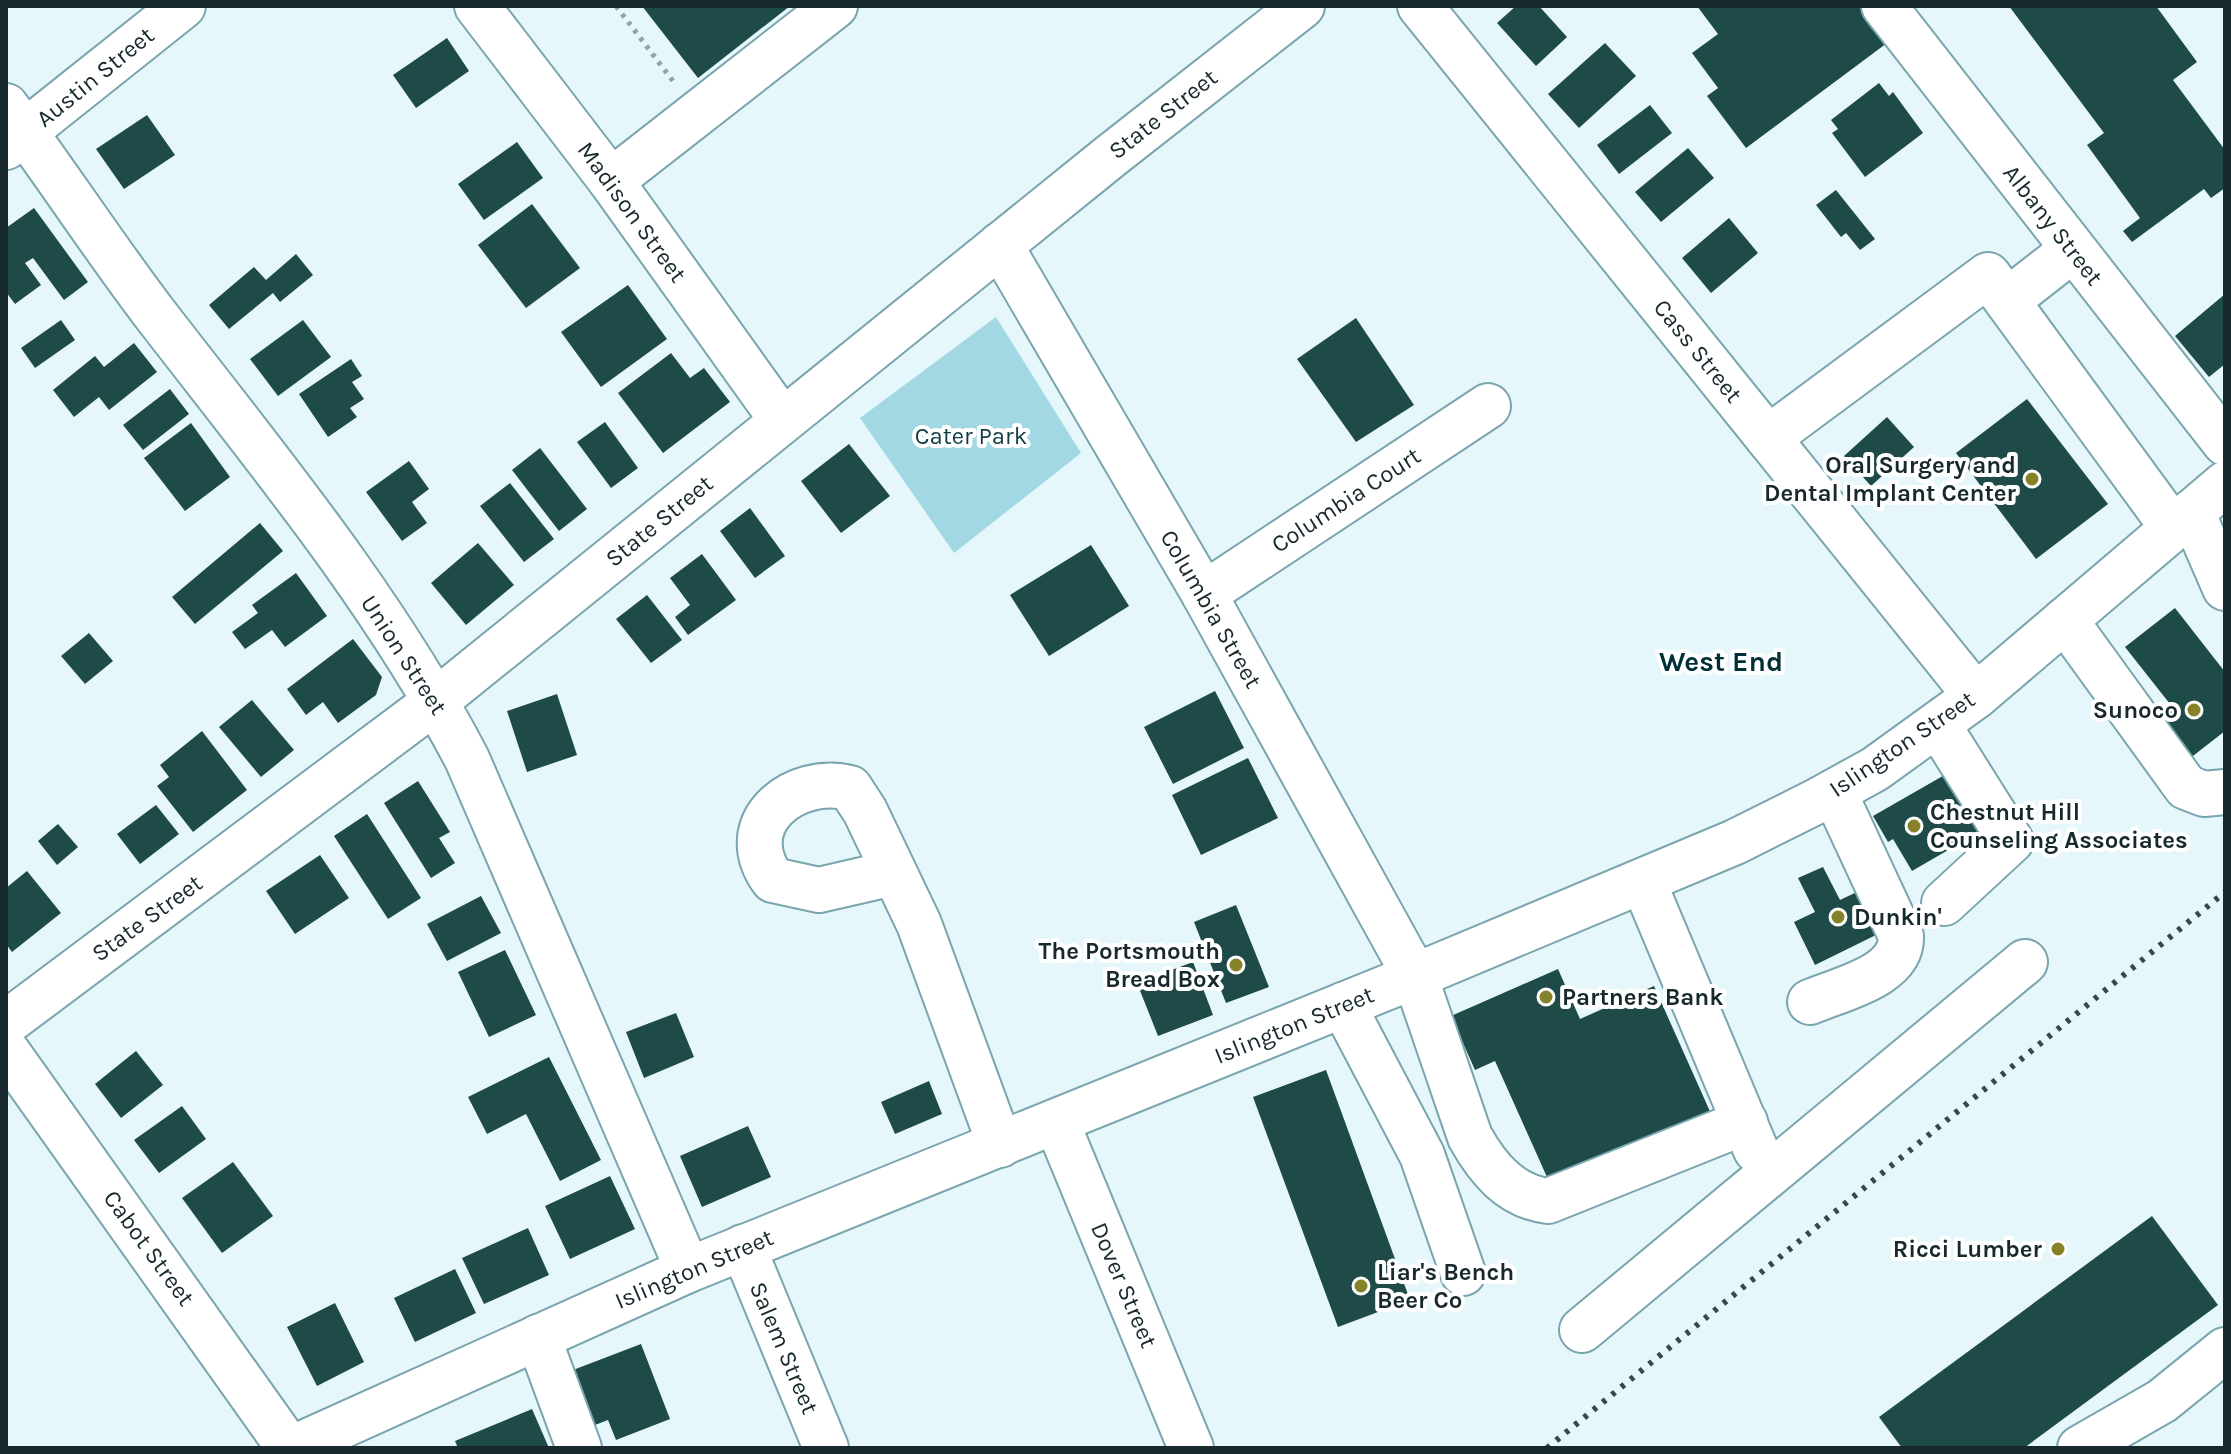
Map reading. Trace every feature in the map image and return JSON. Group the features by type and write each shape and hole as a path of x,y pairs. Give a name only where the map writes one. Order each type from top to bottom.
{"street":[{"name":"Austin Street","path":"13,129 183,6"},
{"name":"Madison Street","path":"477,6 611,181 782,420"},
{"path":"611,181 835,6"},
{"name":"State Street","path":"6,1023 436,701 1000,245 1302,6"},
{"name":"Albany Street","path":"1884,6 2225,443"},
{"name":"Cass Street","path":"1432,10 1768,438 1976,696"},
{"name":"Union Street","path":"13,129 366,595 436,701 467,759 688,1270"},
{"name":"Columbia Street","path":"1000,245 1204,594 1415,976 1470,1137 1482,1159 1515,1191 1548,1201 1745,1122"},
{"path":"2007,301 2072,250"},
{"path":"1768,438 1988,275 2182,520 2225,588"},
{"name":"Columbia Court","path":"1204,594 1488,406"},
{"name":"Islington Street","path":"291,1448 688,1270 1057,1123 1735,842 1875,769 1938,725 2225,484"},
{"path":"2065,620 2186,787 2204,794 2225,792"},
{"path":"1938,725 2011,841 1944,903"},
{"path":"1810,1002 1876,974 1892,964 1902,950 1901,936 1834,792"},
{"path":"893,873 919,924 1000,1145"},
{"path":"1643,881 1766,1174"},
{"path":"1582,1330 1766,1174 2025,962"},
{"path":"1343,1005 1422,1155 1463,1273"},
{"name":"Cabot Street","path":"6,1050 291,1448"},
{"name":"Dover Street","path":"1057,1123 1191,1448"},
{"path":"1422,1155 1470,1137"},
{"name":"Salem Street","path":"743,1247 826,1448"},
{"path":"538,1337 579,1448"},
{"path":"2080,1448 2162,1401 2225,1350"}],"path":[{"path":"616,6 698,113"}],"green space":[{"name":"Cater Park","path":"996,317 1081,453 954,553 860,418"}],"building":[{"path":"642,6 790,6 698,78"},
{"path":"1516,6 1539,6 1567,37 1536,66 1497,23"},
{"path":"1697,6 1860,6 1887,43 1746,148 1707,96 1718,88 1692,53 1718,34"},
{"path":"2009,6 2156,6 2197,62 2173,80 2225,150 2225,188 2211,198 2204,189 2132,242 2123,231 2140,218 2087,145 2104,133"},
{"path":"447,38 469,71 416,108 393,75"},
{"path":"1605,43 1636,76 1579,128 1548,94"},
{"path":"1879,83 1889,96 1893,92 1923,133 1865,177 1832,133 1838,129 1831,120"},
{"path":"1650,105 1672,133 1619,174 1597,145"},
{"path":"147,115 175,155 124,189 96,149"},
{"path":"517,142 543,178 484,220 458,184"},
{"path":"1688,148 1714,178 1661,222 1635,192"},
{"path":"1836,190 1875,239 1860,250 1846,233 1841,237 1816,205"},
{"path":"532,204 580,268 526,308 478,245"},
{"path":"34,208 88,282 64,300 33,258 25,263 41,285 15,304 6,292 6,228"},
{"path":"1729,218 1758,253 1711,293 1682,258"},
{"path":"296,254 313,275 280,302 273,293 229,329 209,305 254,267 266,280"},
{"path":"628,285 667,339 601,387 561,332"},
{"path":"2225,294 2225,364 2209,377 2175,336"},
{"path":"1356,318 1414,405 1356,442 1297,359"},
{"path":"61,320 75,340 35,368 21,348"},
{"path":"303,320 331,357 278,396 250,359"},
{"path":"134,343 157,372 109,410 99,397 74,417 53,390 95,356 104,367"},
{"path":"671,353 690,378 704,368 730,402 663,453 618,393"},
{"path":"351,359 362,376 352,382 364,399 350,408 357,417 328,437 299,394"},
{"path":"170,389 189,414 143,450 123,425"},
{"name":"Oral Surgery and Dental Implant Center","path":"2027,399 2108,504 2036,559 1956,453"},
{"path":"1887,417 1914,447 1871,486 1844,456"},
{"path":"605,422 638,468 611,488 577,442"},
{"path":"191,423 230,477 185,511 144,458"},
{"path":"849,444 890,496 841,533 801,481"},
{"path":"540,448 587,509 559,531 512,470"},
{"path":"409,461 429,489 412,502 427,523 402,541 366,492"},
{"path":"510,483 554,539 524,562 480,506"},
{"path":"750,508 785,556 755,578 720,531"},
{"path":"260,523 283,551 195,624 172,597"},
{"path":"478,543 514,585 466,625 431,583"},
{"path":"1091,545 1129,606 1049,656 1010,595"},
{"path":"702,554 736,600 688,635 675,617 690,605 670,578"},
{"path":"296,573 327,616 285,647 272,630 245,649 232,632 258,613 252,605"},
{"path":"647,595 682,640 651,663 616,619"},
{"path":"2175,608 2225,672 2225,731 2189,759 2155,716 2170,704 2125,647"},
{"path":"89,633 113,661 85,684 61,656"},
{"path":"353,639 382,677 376,695 338,723 323,702 306,715 287,689"},
{"path":"1215,691 1244,748 1173,784 1144,727"},
{"path":"557,694 577,755 527,772 507,711"},
{"path":"252,700 294,750 261,777 219,727"},
{"path":"202,731 247,790 193,832 157,786 169,777 160,765"},
{"path":"1248,758 1278,818 1201,855 1172,795"},
{"path":"1948,773 1981,831 1912,871 1893,839 1888,842 1873,816"},
{"path":"418,781 450,832 439,838 455,863 431,878 384,803"},
{"path":"156,805 179,834 140,864 117,834"},
{"path":"367,814 421,898 388,919 334,836"},
{"path":"58,824 78,847 57,865 38,841"},
{"path":"320,855 349,898 295,934 266,891"},
{"name":"Dunkin'","path":"1823,867 1840,900 1859,891 1880,933 1815,965 1794,922 1815,912 1798,878"},
{"path":"27,871 61,913 12,952 6,944 6,888"},
{"path":"481,896 501,933 447,961 427,924"},
{"path":"1236,905 1269,987 1226,1003 1194,922"},
{"path":"505,950 536,1015 489,1037 458,972"},
{"path":"1193,962 1213,1015 1158,1036 1137,983"},
{"path":"1558,969 1580,1019 1654,986 1712,1116 1551,1186 1495,1061 1475,1070 1451,1016"},
{"path":"676,1013 694,1057 644,1078 626,1032"},
{"path":"136,1051 163,1085 121,1118 95,1084"},
{"path":"549,1057 601,1160 560,1181 526,1114 487,1134 468,1097"},
{"path":"1326,1070 1410,1300 1338,1327 1253,1097"},
{"path":"929,1081 942,1114 895,1134 881,1102"},
{"path":"182,1106 206,1139 159,1173 134,1140"},
{"path":"748,1126 771,1177 702,1207 680,1156"},
{"path":"233,1162 273,1216 222,1253 182,1198"},
{"path":"610,1176 635,1229 570,1259 545,1206"},
{"path":"2152,1216 2218,1305 2024,1448 1902,1448 1879,1417"},
{"path":"528,1228 549,1275 484,1304 462,1258"},
{"path":"455,1269 476,1313 415,1342 394,1298"},
{"path":"335,1303 364,1362 317,1386 287,1327"},
{"path":"641,1344 670,1419 616,1440 608,1420 595,1425 573,1370"},
{"path":"532,1409 549,1448 458,1448 455,1441"}],"railway":[{"path":"1547,1448 2225,892"}],"place":[{"name":"Oral Surgery and Dental Implant Center","path":"2032,479"},
{"name":"Sunoco","path":"2194,710"},
{"name":"Chestnut Hill Counseling Associates","path":"1914,826"},
{"name":"Dunkin'","path":"1838,917"},
{"name":"The Portsmouth Bread Box","path":"1236,965"},
{"name":"Partners Bank","path":"1546,997"},
{"name":"Ricci Lumber","path":"2058,1249"},
{"name":"Liar's Bench Beer Co","path":"1361,1286"}],"district":[{"name":"West End","path":"1721,661"}]}
